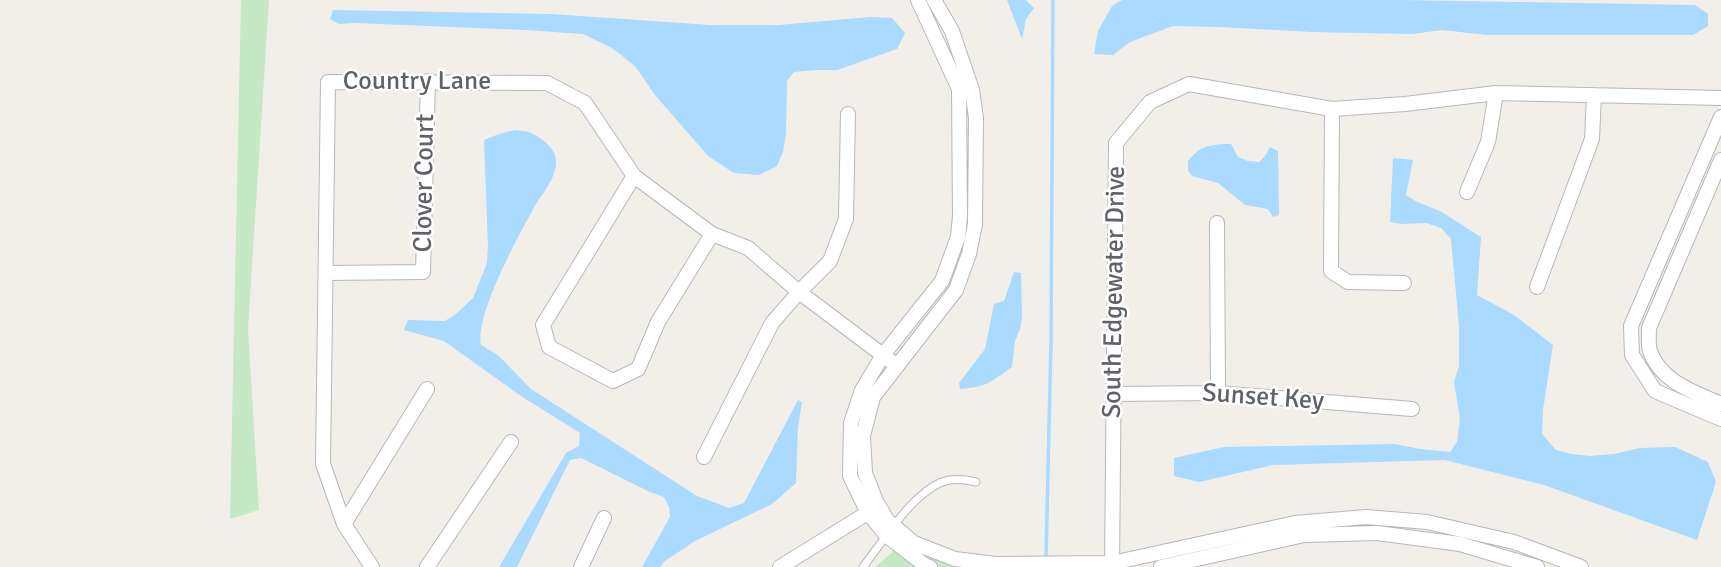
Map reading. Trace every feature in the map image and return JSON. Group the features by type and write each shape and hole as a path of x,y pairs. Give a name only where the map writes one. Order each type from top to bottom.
{"street":[{"path":"927,2 959,89 958,237 942,281 883,355 862,390 851,424 850,476 890,531 930,567"},
{"path":"873,509 865,473 863,436 873,397 956,290 969,254 975,224 976,118 972,90 952,31 927,2"},
{"name":"Clover Court","path":"326,273 423,272 428,81"},
{"name":"Country Lane","path":"372,567 344,524 323,464 328,82 547,83 585,103 634,176 712,234 748,248 799,292 896,365"},
{"name":"South Edgewater Drive","path":"1112,565 1116,143 1150,102 1189,84 1332,109 1405,104 1496,93 1721,98"},
{"path":"1467,191 1488,142 1496,93"},
{"path":"1537,287 1592,139 1594,95"},
{"path":"1332,109 1331,271 1348,282 1404,283"},
{"path":"704,457 772,323 830,261 846,219 848,114"},
{"path":"1721,117 1631,326 1632,355 1655,391 1721,419"},
{"path":"1721,160 1649,328 1649,349 1662,373 1682,387 1721,404"},
{"path":"959,170 976,171"},
{"path":"634,176 543,325 549,347 613,380 638,369 658,322 712,234"},
{"path":"1217,223 1218,393"},
{"path":"1642,372 1657,363"},
{"path":"344,524 427,389"},
{"name":"Sunset Key","path":"1113,394 1218,393 1412,409"},
{"path":"427,567 510,442"},
{"path":"780,567 873,509"},
{"path":"890,531 955,563 1112,565 1295,523 1366,517 1380,526 1460,544 1537,567"},
{"path":"581,567 604,519"},
{"path":"1161,567 1304,536 1427,522 1514,542 1581,567"}],"lane":[{"path":"863,567 903,513 931,488 945,481 958,479 976,482"}],"green space":[{"path":"241,0 269,0 248,329 259,510 230,519"},
{"path":"902,544 965,567 875,567"}],"water":[{"path":"1007,0 1026,0 1034,8 1026,19 1022,39"},
{"path":"1122,0 1401,0 1695,5 1708,14 1708,26 1693,35 1487,35 1442,30 1412,34 1173,26 1130,42 1113,55 1094,54 1098,31 1112,6"},
{"path":"333,10 551,14 710,25 779,25 870,17 892,18 905,33 897,49 837,70 794,72 787,81 783,152 777,166 759,175 734,173 708,156 655,95 635,66 612,48 583,34 339,24 330,19"},
{"path":"515,130 531,133 541,139 555,155 556,162 551,181 510,253 492,294 481,331 481,345 499,356 531,389 697,496 729,508 744,503 798,400 802,402 798,427 796,483 772,504 695,541 660,567 642,567 670,517 664,497 581,458 570,460 517,567 499,567 566,453 579,446 580,433 521,396 444,341 404,330 408,320 445,321 473,298 487,263 484,140"},
{"path":"1231,144 1238,157 1248,161 1259,162 1270,147 1278,151 1279,215 1273,217 1268,209 1245,205 1218,183 1192,176 1188,171 1188,161 1196,152 1208,146"},
{"path":"1393,158 1413,160 1406,195 1440,211 1481,237 1477,295 1514,315 1553,345 1542,434 1556,450 1590,456 1640,448 1675,447 1708,462 1716,482 1697,540 1544,485 1445,460 1273,465 1199,482 1174,476 1174,458 1224,447 1395,444 1450,452 1457,442 1460,419 1454,382 1459,366 1459,326 1451,239 1441,228 1426,223 1390,222"},
{"path":"1014,272 1021,273 1022,317 1015,341 1012,367 988,383 960,389 959,383 985,349 994,304 1004,301"}],"waterway":[{"path":"1046,556 1051,343 1053,0"}]}
